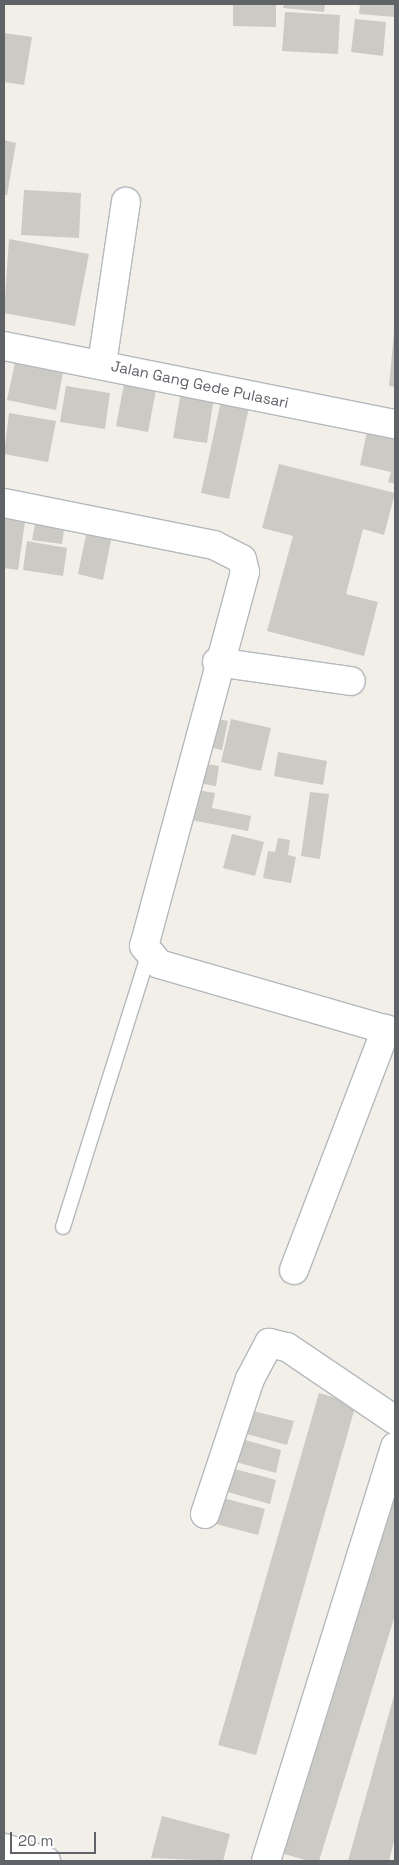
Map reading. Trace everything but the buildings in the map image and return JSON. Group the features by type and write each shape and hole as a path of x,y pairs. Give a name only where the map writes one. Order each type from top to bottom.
{"street":[{"path":"102,364 126,202"},
{"name":"Jalan Gang Gede Pulasari","path":"4,346 102,364 395,424"},
{"path":"4,503 214,545 242,559 244,572 217,662 144,946 148,955 159,964 391,1031 294,1270"},
{"path":"217,662 351,681"},
{"path":"205,1514 250,1379 269,1343 287,1347 395,1420"},
{"path":"266,1861 395,1447"},
{"path":"4,1848 46,1861"}],"lane":[{"path":"63,1227 148,955"}]}
